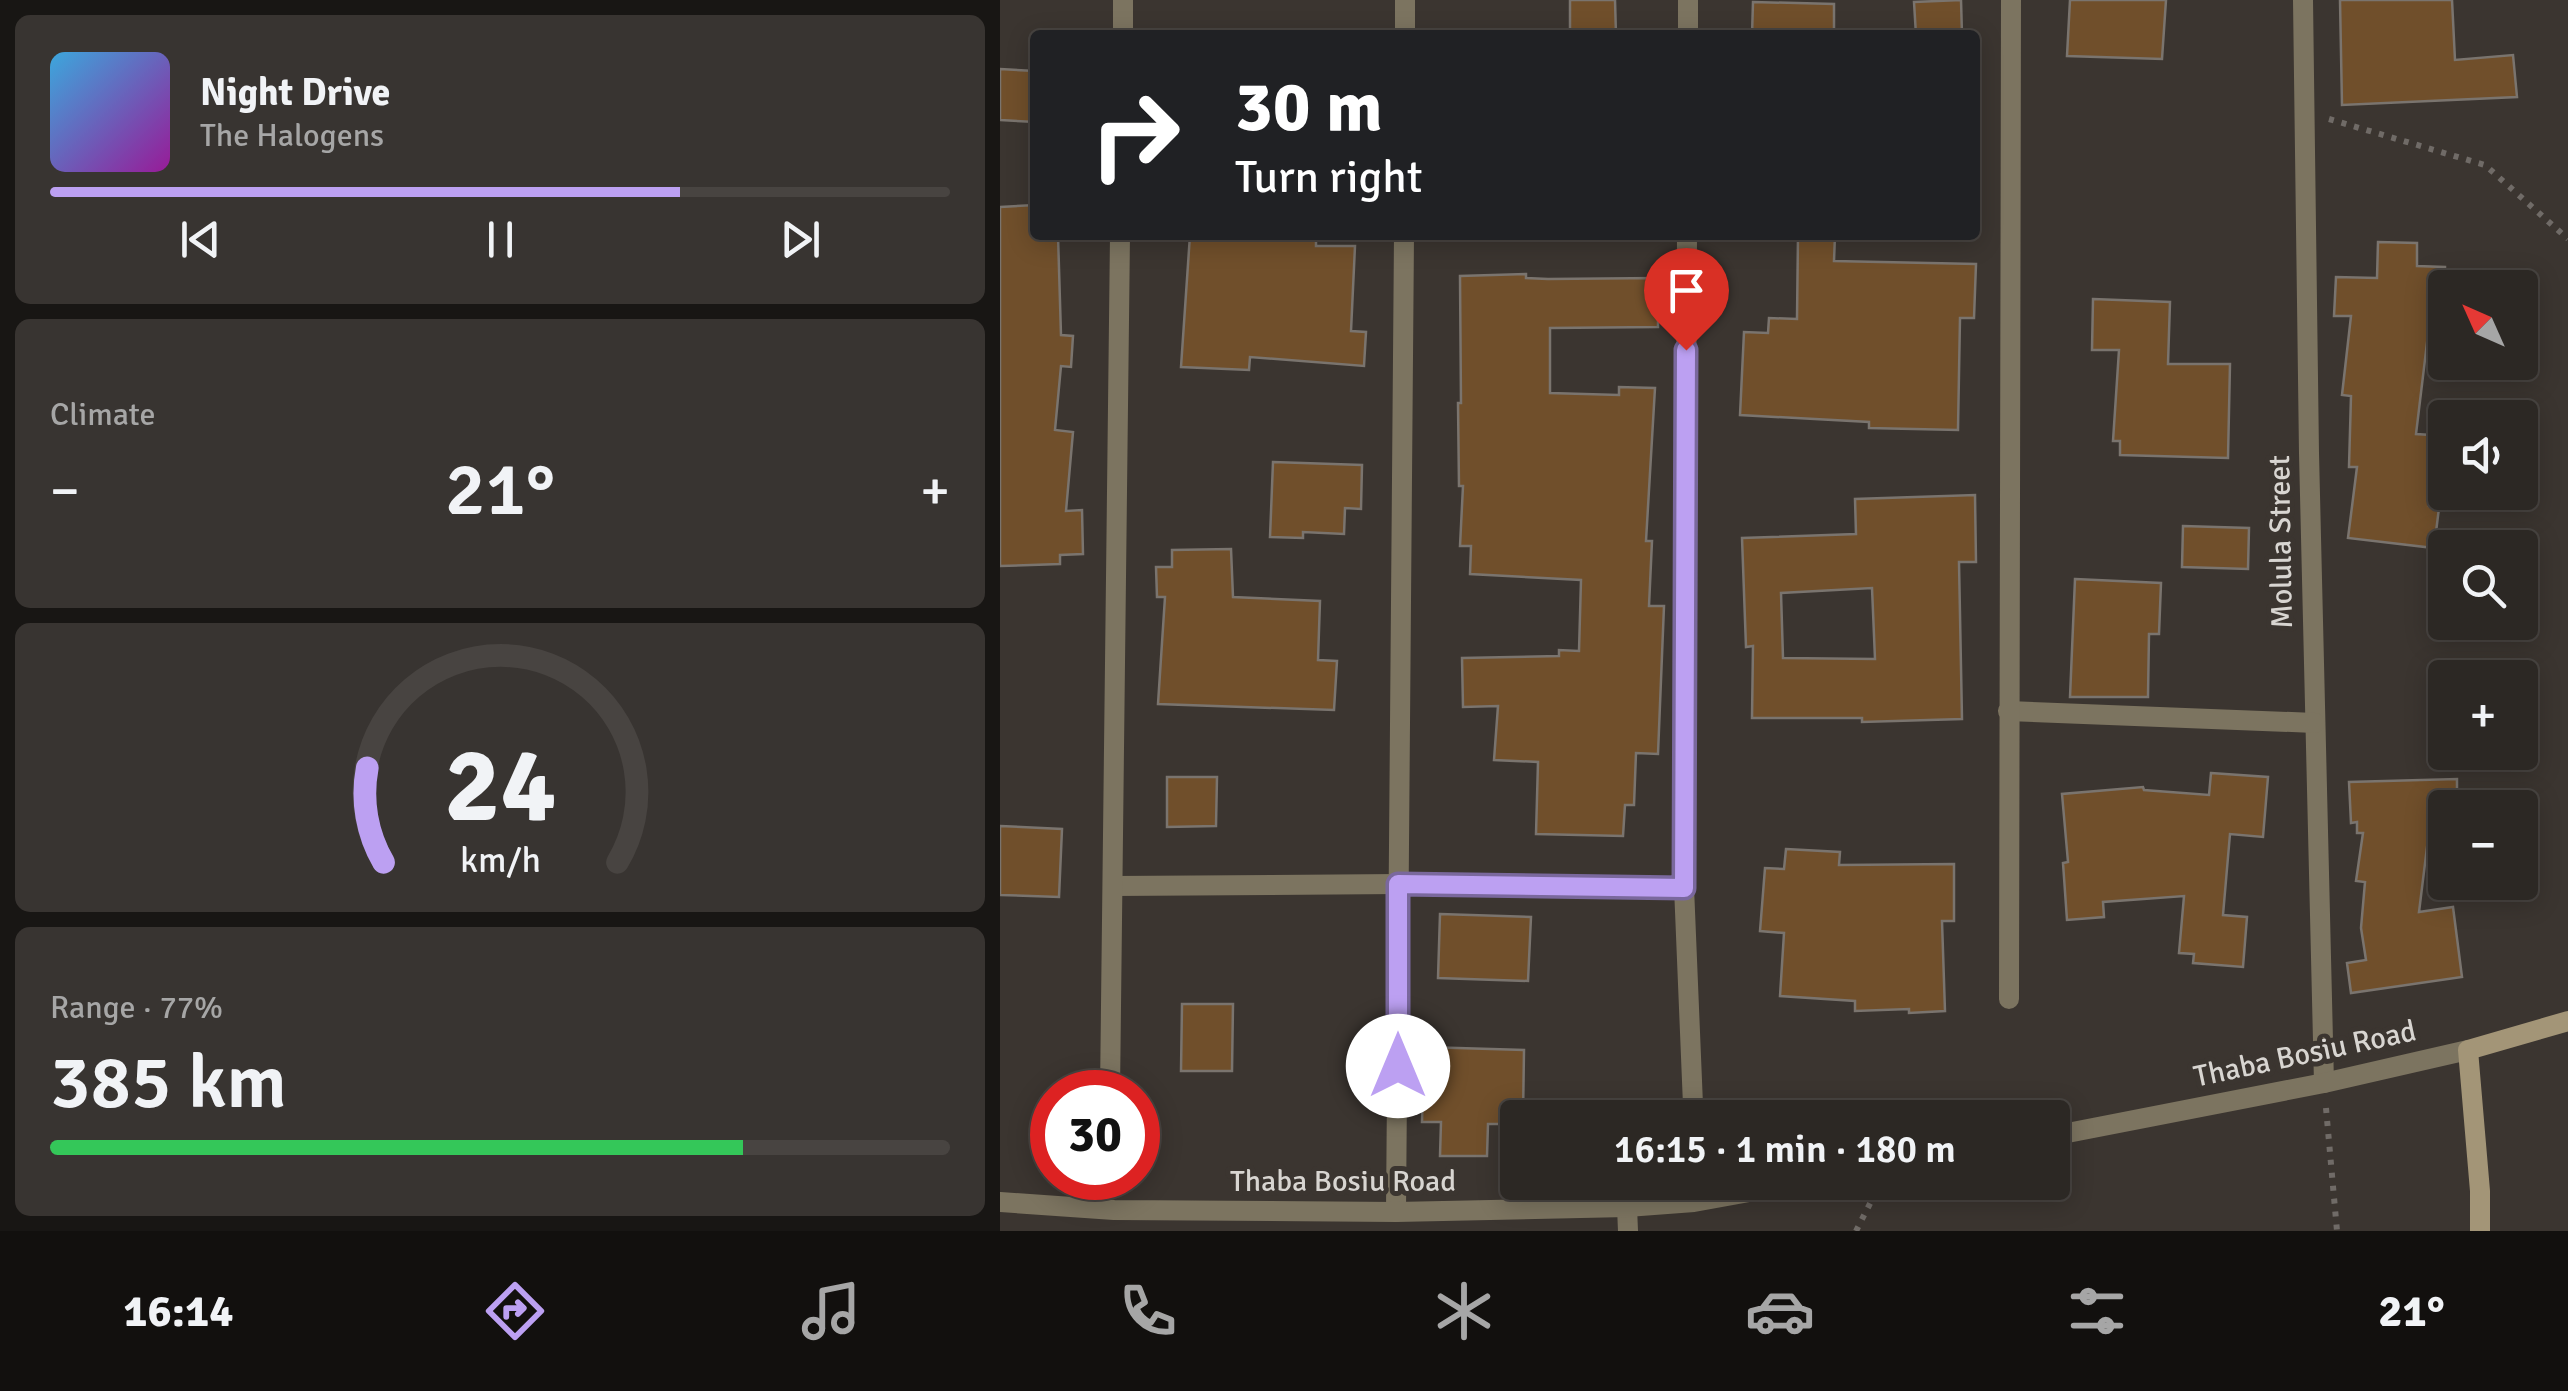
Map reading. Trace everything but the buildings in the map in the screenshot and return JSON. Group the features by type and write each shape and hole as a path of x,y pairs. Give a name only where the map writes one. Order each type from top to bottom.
{"main road":[{"name":"Thaba Bosiu Road","path":"2468,1050 2568,1021"},
{"path":"2468,1050 2480,1231"}],"street":[{"path":"1122,30 1123,0"},
{"path":"1405,30 1406,0"},
{"path":"1688,0 1688,30"},
{"path":"2008,999 2011,0"},
{"name":"Molula Street","path":"2303,0 2324,1083"},
{"path":"1110,1070 1120,240"},
{"path":"1396,1212 1404,240"},
{"path":"1687,240 1684,888 1693,1100"},
{"path":"2008,711 2315,722"},
{"path":"1112,886 1684,888"},
{"name":"Thaba Bosiu Road","path":"2070,1132 2324,1083 2468,1050"},
{"name":"Thaba Bosiu Road","path":"1000,1202 1114,1210 1396,1212 1627,1207 1705,1200"},
{"path":"1627,1207 1628,1231"}],"path":[{"path":"2304,111 2486,166 2568,239"},
{"path":"2324,1083 2337,1231"},
{"path":"1856,1231 1871,1200"}],"route":[{"path":"1398,1066 1398,884 1684,888 1686,350"}]}
